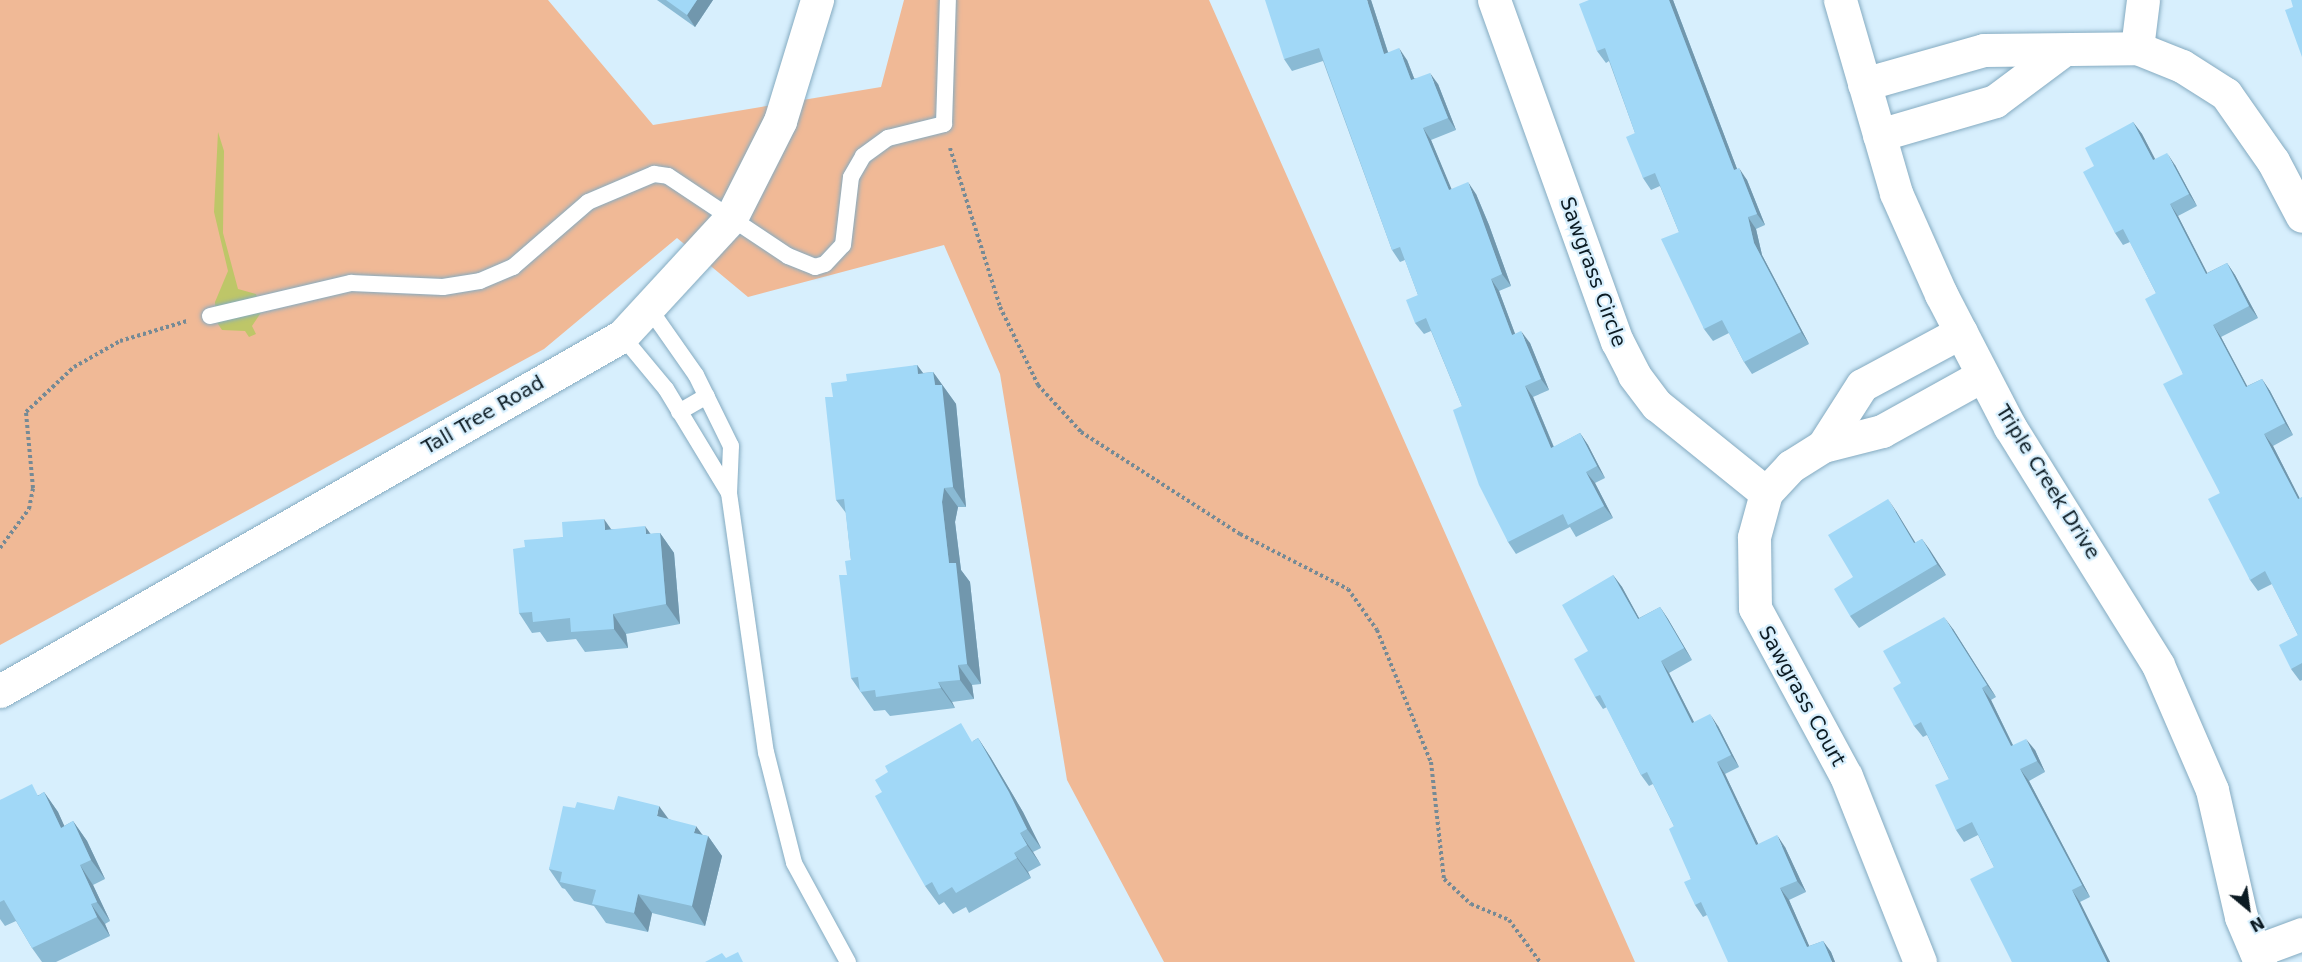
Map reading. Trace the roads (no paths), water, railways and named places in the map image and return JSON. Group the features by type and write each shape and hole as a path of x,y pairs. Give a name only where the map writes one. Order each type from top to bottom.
{"street":[{"name":"Tall Tree Road","path":"0,691 622,336 731,218 780,120 817,0"},
{"name":"Sawgrass Circle","path":"1494,0 1617,341 1634,375 1657,405 1766,493"},
{"name":"Triple Creek Drive","path":"1839,0 1896,192 1961,332 1983,375 2158,665 2211,790 2241,917 2258,957"},
{"path":"2137,48 2143,0"},
{"path":"1864,84 1984,50 2062,51 2137,48 2182,66 2226,94 2273,161 2302,216"},
{"path":"1879,135 1995,101 2062,51"},
{"name":"Sawgrass Court","path":"1824,446 1862,386 1961,332"},
{"name":"Sawgrass Court","path":"1920,962 1846,776 1755,608 1754,537 1766,493 1791,466 1824,446 1882,431 1983,375"},
{"path":"2258,957 2302,934"}],"lane":[{"path":"210,316 351,283 443,287 480,281 513,267 588,202 642,175 668,176 788,256 815,267 825,264 843,245 850,177 863,156 888,138 944,124 948,0"},
{"path":"649,308 707,396 731,446 729,493 766,752 791,852 848,962"},
{"path":"622,336 679,412 729,493"},
{"path":"679,412 707,396"}]}
